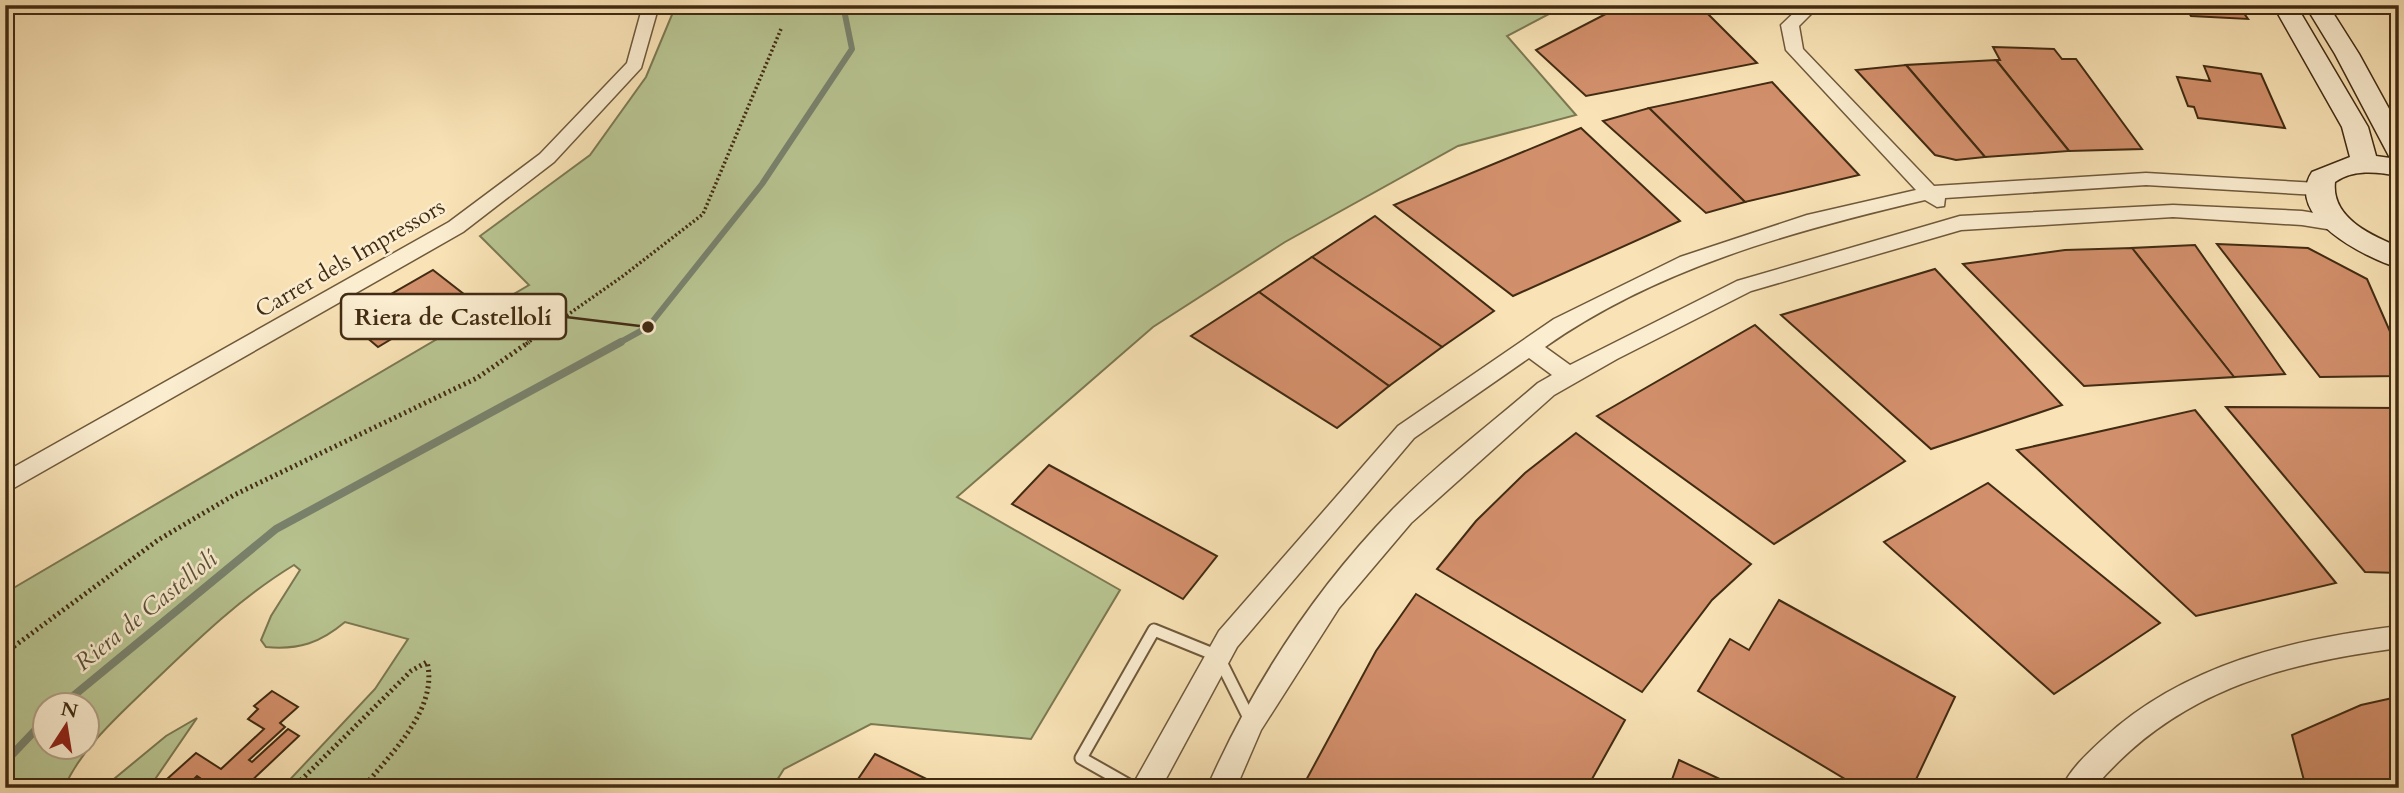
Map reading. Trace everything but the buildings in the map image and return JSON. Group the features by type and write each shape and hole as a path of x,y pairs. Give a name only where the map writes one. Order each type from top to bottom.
{"street":[{"name":"Carrer dels Impressors","path":"5,484 456,227 547,158 635,64 651,5"},
{"path":"2284,5 2355,127 2365,164"},
{"path":"2316,5 2347,54 2399,152"},
{"path":"1808,9 1790,25 1796,50 1960,223"},
{"path":"2399,168 2365,164 2332,171 2322,178 2319,189 2323,206 2339,224 2358,238 2399,258"},
{"path":"1145,788 1228,639 1406,432 1562,324 1687,262 1814,220 1930,193 2146,180 2319,189"},
{"path":"1221,788 1251,722 1330,600 1402,516 1546,389 1744,286 1960,223 2173,211 2302,218 2339,224"},
{"path":"1529,346 1569,376"},
{"path":"2076,788 2095,763 2157,712 2228,674 2310,649 2399,637"}],"lane":[{"path":"1134,788 1081,758 1154,630 1218,656 1251,722"}],"path":[{"path":"5,653 158,540 234,495 477,378 622,276 703,214 725,167 740,120 781,29"},
{"path":"293,788 411,671 427,662 432,670 429,694 401,738 363,788"}],"green space":[{"path":"676,5 1566,5 1507,36 1576,115 1458,146 1285,242 1153,327 957,497 1120,590 1031,739 871,724 784,769 772,788 282,788 375,689 408,639 345,622 308,644 266,647 261,640 271,616 300,570 294,565 254,592 217,623 102,733 102,692 32,692 32,762 79,762 64,788 5,788 5,593 529,285 480,236 590,155 646,77"},
{"path":"197,718 149,788 103,788 166,736"}],"waterway":[{"name":"Riera de Castellolí","path":"617,344 648,327 762,184 852,49 843,5"},
{"name":"Riera de Castellolí","path":"78,692 276,529 621,342"},
{"name":"Riera de Castellolí","path":"5,762 32,734"}],"place":[{"name":"Riera de Castellolí","path":"648,327"}]}
